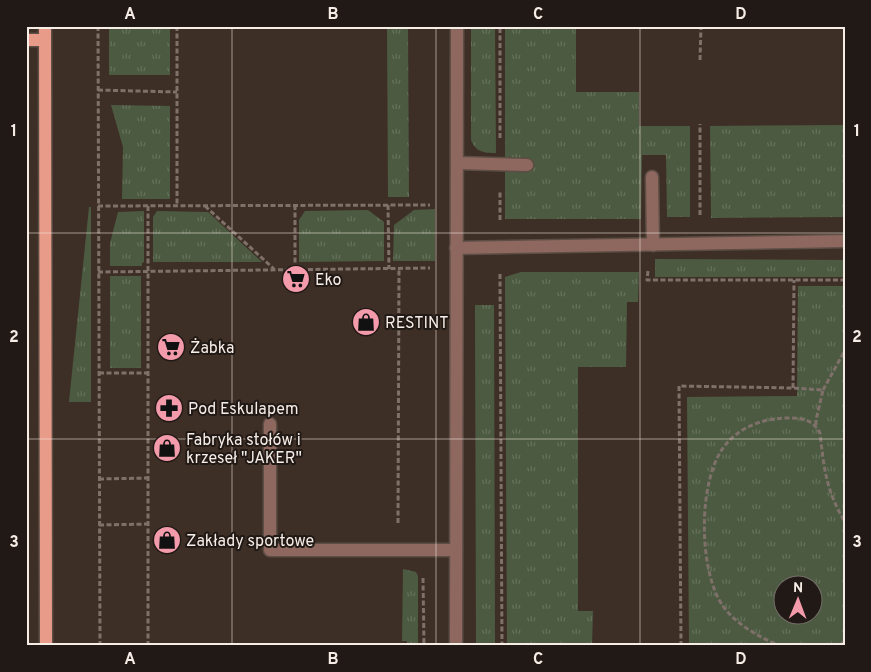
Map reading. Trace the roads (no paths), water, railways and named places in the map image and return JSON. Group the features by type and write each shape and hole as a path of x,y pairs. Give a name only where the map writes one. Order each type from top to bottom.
{"main road":[{"path":"45,26 46,646"},
{"path":"26,40 45,40"}],"street":[{"path":"456,646 457,26"},
{"path":"456,163 527,165"},
{"path":"652,177 652,245"},
{"path":"456,248 845,241"},
{"path":"270,424 270,550 456,550"}],"place":[{"name":"Eko","path":"296,279"},
{"name":"RESTINT","path":"366,322"},
{"name":"Żabka","path":"171,347"},
{"name":"Pod Eskulapem","path":"169,408"},
{"name":"Fabryka stołów i krzeseł \"JAKER\"","path":"167,448"},
{"name":"Zakłady sportowe","path":"167,540"}]}
